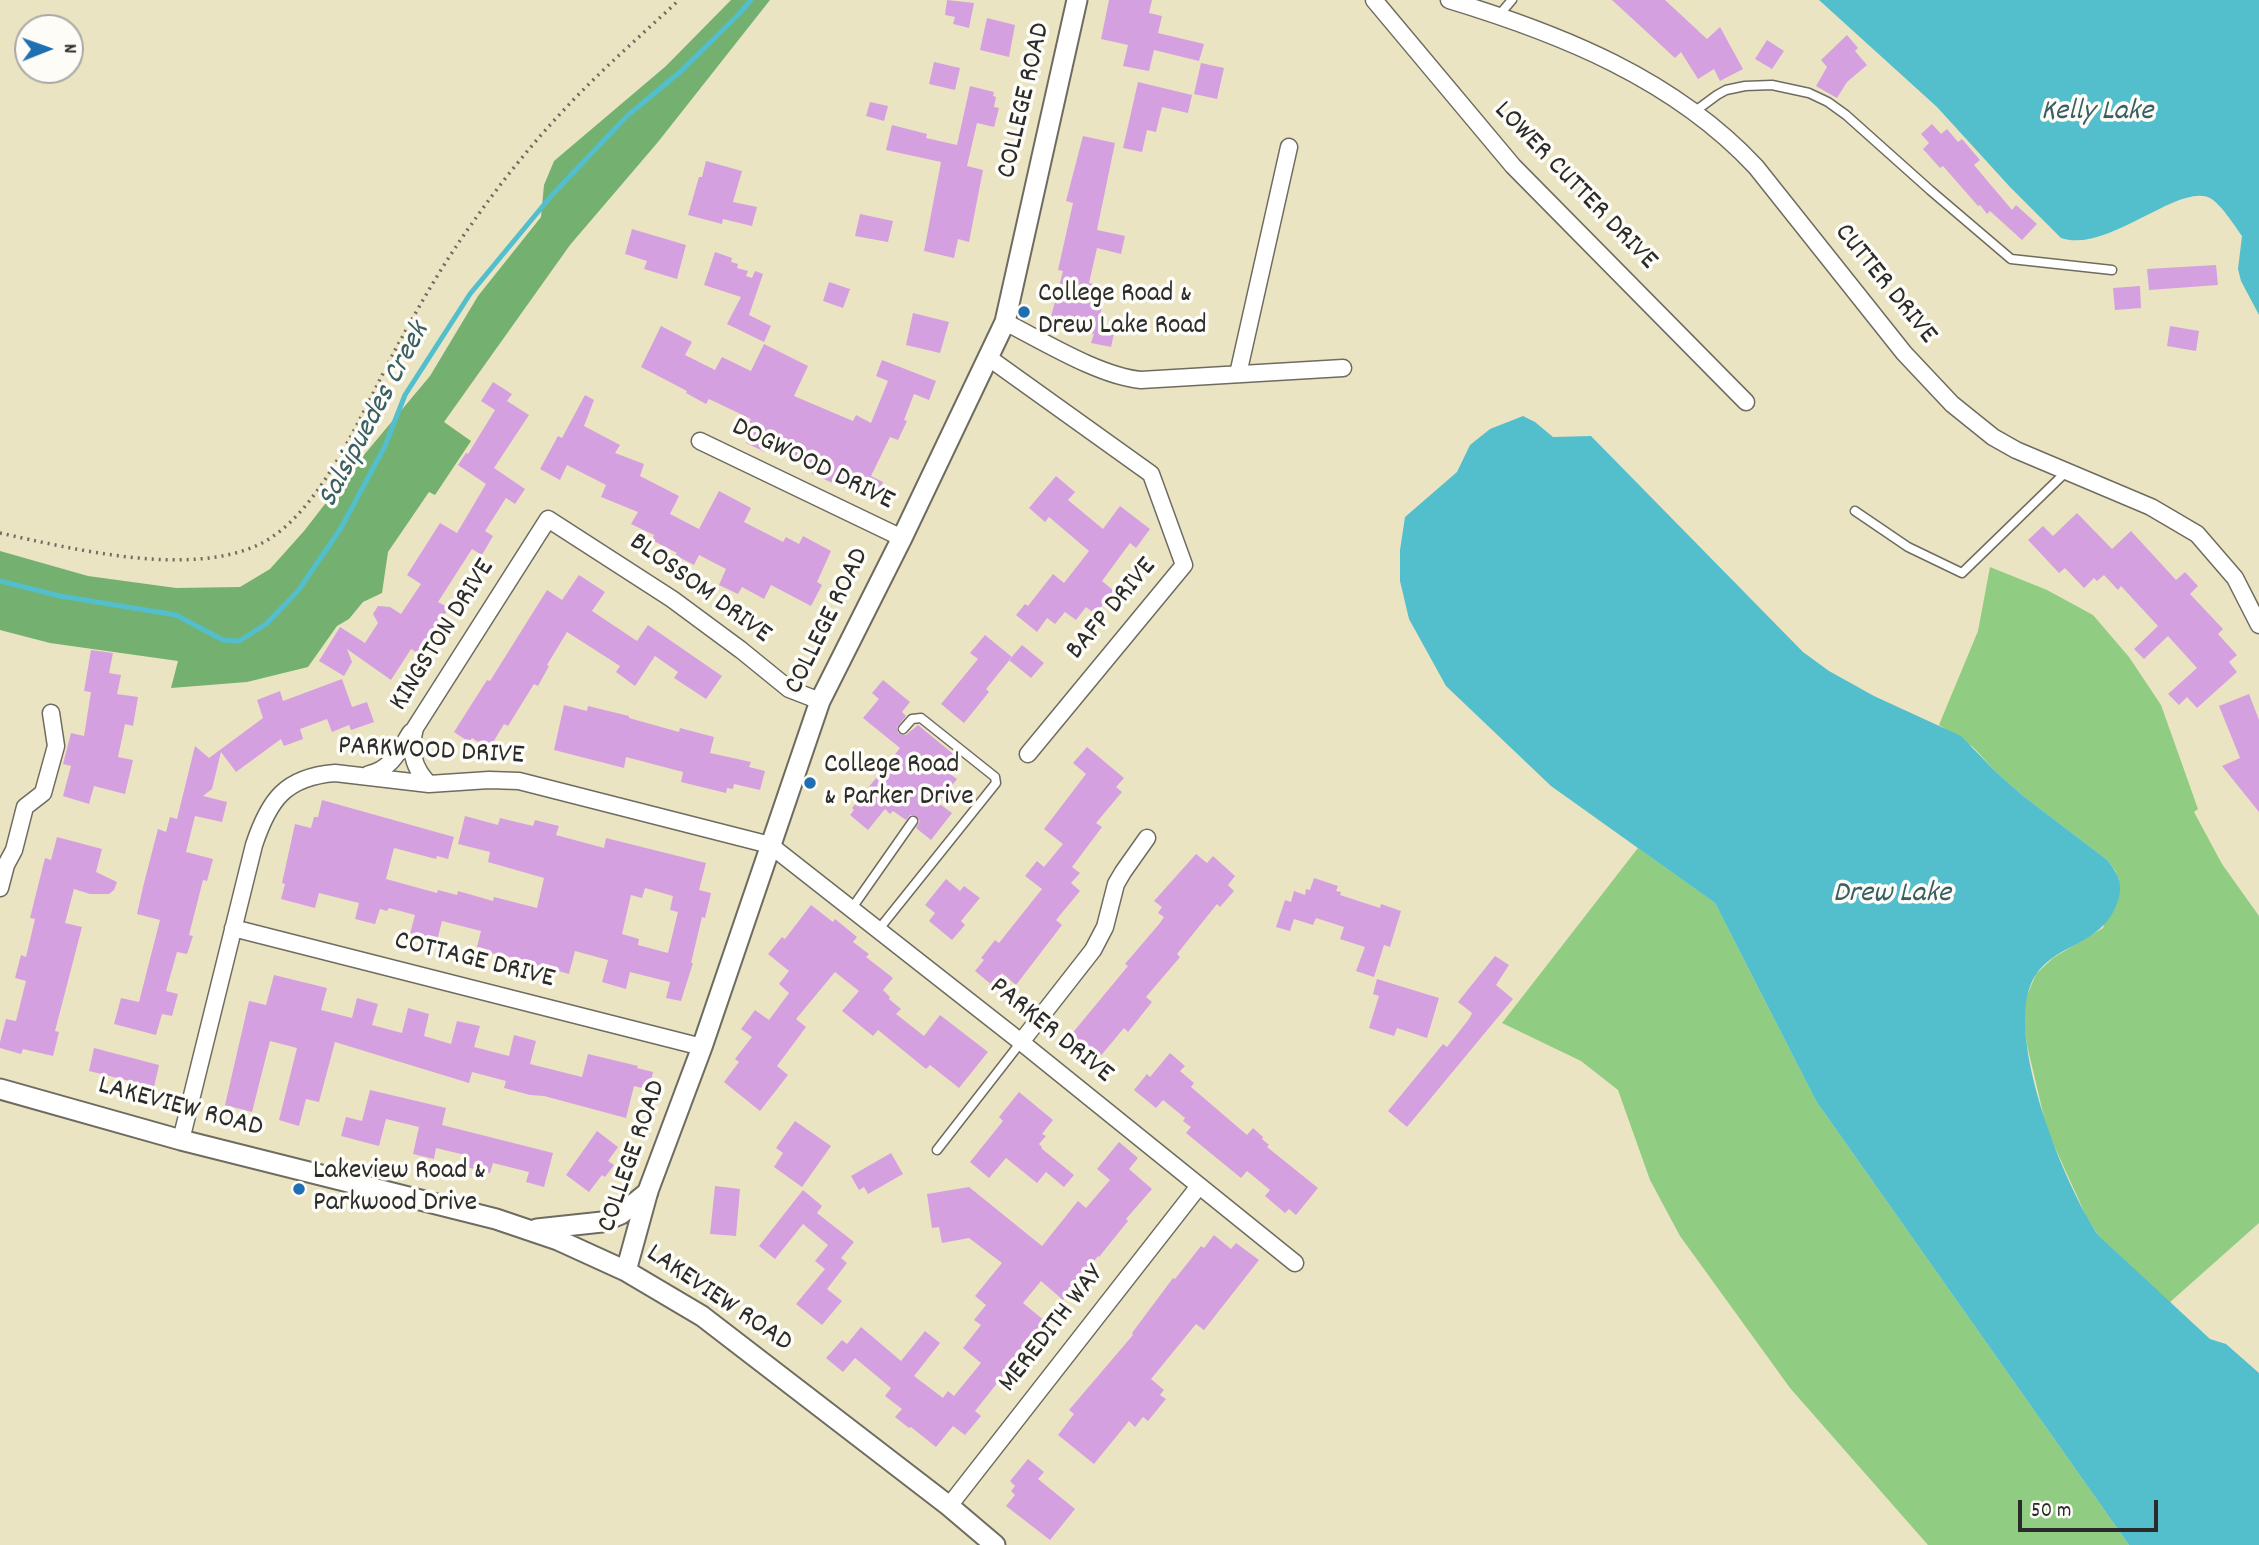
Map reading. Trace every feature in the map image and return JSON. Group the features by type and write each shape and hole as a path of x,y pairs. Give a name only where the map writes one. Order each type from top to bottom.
{"street":[{"name":"COLLEGE ROAD","path":"625,1271 648,1191 702,1047 820,701 902,538 1005,322 1077,0"},
{"name":"LOWER CUTTER DRIVE","path":"1374,0 1513,166 1746,402"},
{"name":"CUTTER DRIVE","path":"1456,1 1499,15 1606,58 1657,86 1694,112 1730,141 1756,167 1904,353 1952,404 1993,437 2027,455 2160,512 2197,534 2235,578 2259,625"},
{"path":"1238,374 1289,147"},
{"path":"1005,322 1106,372 1130,379 1343,368"},
{"name":"BAFP DRIVE","path":"989,358 1151,474 1184,565 1028,754"},
{"name":"DOGWOOD DRIVE","path":"700,441 902,538"},
{"name":"BLOSSOM DRIVE","path":"548,519 672,599 789,689 820,701"},
{"name":"KINGSTON DRIVE","path":"429,784 418,769 412,750 415,728 548,519"},
{"path":"0,888 3,865 14,850 25,807 43,793 56,746 51,713"},
{"path":"366,775 379,772 388,764 422,715"},
{"name":"PARKWOOD DRIVE","path":"181,1140 254,845 266,812 274,801 295,783 313,776 335,773 429,784 519,781 770,845"},
{"path":"1021,1042 1093,950 1105,927 1116,884 1147,838"},
{"name":"PARKER DRIVE","path":"770,845 1021,1042 1295,1263"},
{"name":"COTTAGE DRIVE","path":"233,928 702,1047"},
{"name":"LAKEVIEW ROAD","path":"0,1089 181,1140 496,1219 558,1240 625,1271 702,1316 995,1545"},
{"name":"MEREDITH WAY","path":"948,1506 1199,1185"},
{"path":"528,1230 602,1222 621,1214 648,1191"}],"lane":[{"path":"1499,15 1512,0"},
{"path":"1694,112 1726,90 1745,86 1772,85 1810,93 1846,115 2011,259 2112,270"},
{"path":"1855,511 1908,547 1962,573 2066,472"},
{"path":"879,929 996,783 995,776 921,718 912,719 903,729"},
{"path":"852,908 913,821"},
{"path":"937,1150 1021,1042"}],"path":[{"path":"0,533 121,557 154,559 213,557 259,544 278,533 293,520 326,478 432,283 513,169 586,86 678,0"}],"green space":[{"path":"731,0 770,0 658,142 570,245 444,422 471,441 435,495 429,492 388,552 382,593 363,602 349,619 337,626 308,667 247,682 171,688 178,661 50,643 0,630 0,551 88,576 176,588 240,587 270,569 430,376 478,296 541,217 544,185 554,161 666,66"},
{"path":"1990,567 2047,590 2093,615 2129,657 2161,705 2198,809 2194,812 2222,864 2259,916 2259,1223 2169,1303 2099,1236 2087,1218 2047,1130 2027,1045 2023,1014 2036,974 2053,958 2103,928 2119,880 2106,859 2022,795 1973,747 1939,725 1978,631"},
{"path":"1638,848 1715,903 1816,1101 2129,1545 1928,1545 1790,1388 1680,1236 1650,1180 1618,1090 1581,1061 1502,1023"}],"water":[{"name":"Kelly Lake","path":"1819,0 2259,0 2259,315 2241,281 2238,269 2242,236 2210,198 2197,196 2180,200 2099,236 2079,240 2061,238 1937,107"},
{"name":"Drew Lake","path":"1523,416 1553,437 1591,436 1803,652 1829,671 1874,696 1961,736 2022,795 2113,867 2118,876 2120,892 2112,914 2102,927 2090,936 2051,959 2031,984 2025,1009 2026,1041 2033,1076 2056,1150 2085,1213 2099,1236 2210,1339 2226,1344 2259,1373 2259,1545 2129,1545 1816,1101 1715,903 1551,786 1446,686 1409,619 1400,581 1400,550 1405,517 1457,472 1470,445 1490,429"}],"building":[{"path":"947,0 974,3 969,28 953,24 955,17 945,15"},
{"path":"1109,0 1152,0 1149,13 1162,16 1158,33 1204,44 1199,61 1154,50 1149,71 1123,66 1128,45 1101,39"},
{"path":"1612,0 1665,0 1707,39 1720,27 1743,69 1720,81 1714,69 1698,79 1681,52 1675,58"},
{"path":"987,18 1015,25 1009,57 980,50"},
{"path":"1847,35 1858,48 1855,51 1867,65 1847,82 1837,98 1816,86 1827,67 1821,60"},
{"path":"1767,40 1784,51 1772,69 1755,59"},
{"path":"934,62 960,68 955,90 929,84"},
{"path":"1201,63 1224,68 1217,99 1194,94"},
{"path":"1138,82 1192,95 1188,113 1162,107 1156,132 1147,130 1142,152 1123,148"},
{"path":"970,86 994,92 994,107 999,108 994,127 977,123 967,166 983,170 969,242 958,239 954,258 924,251 941,162 886,150 892,125 927,134 926,138 957,145"},
{"path":"870,102 888,106 884,121 866,116"},
{"path":"1932,124 1941,134 1947,129 1958,142 1962,139 1980,160 1974,165 2012,210 2016,205 2037,224 2022,240 1990,211 1987,214 1978,206 1943,166 1940,168 1923,149 1929,143 1921,134"},
{"path":"1083,136 1115,143 1097,230 1125,236 1121,254 1097,248 1089,283 1106,287 1098,325 1115,329 1111,347 1091,343 1094,334 1049,324 1063,271 1058,270 1073,203 1066,201"},
{"path":"706,161 742,171 733,202 757,207 752,226 723,219 722,224 688,215"},
{"path":"860,214 893,221 888,242 855,236"},
{"path":"632,229 686,245 677,279 644,269 647,261 625,254"},
{"path":"715,252 732,258 731,262 738,264 737,268 748,271 746,276 752,278 755,271 763,274 749,315 771,326 764,342 727,324 741,297 704,285"},
{"path":"2216,265 2218,285 2149,290 2147,269"},
{"path":"829,282 850,289 843,308 823,301"},
{"path":"2140,286 2141,308 2115,310 2113,288"},
{"path":"913,313 949,322 940,353 906,345"},
{"path":"661,326 692,342 685,355 715,370 722,357 751,371 764,344 808,366 794,396 853,421 856,415 871,423 888,381 876,376 882,360 936,381 929,400 914,394 904,420 907,421 898,440 890,437 871,476 883,482 875,501 812,474 816,466 769,443 765,452 746,443 752,429 747,426 751,419 709,399 706,404 641,367"},
{"path":"2170,326 2199,331 2196,351 2167,346"},
{"path":"493,382 512,394 507,401 529,415 494,468 525,489 515,504 506,498 485,531 493,536 482,555 472,549 438,602 449,608 418,653 411,649 391,680 347,649 352,662 344,676 319,661 340,627 365,643 378,623 373,614 378,606 390,607 401,614 421,584 407,575 440,523 457,533 486,484 458,465 466,453 468,454 495,410 481,401"},
{"path":"585,395 594,400 584,426 620,445 615,453 644,464 640,476 679,496 670,514 699,529 719,491 751,508 744,522 783,542 786,537 799,544 803,536 831,551 817,582 822,585 811,606 771,585 764,599 742,587 738,594 719,585 726,569 699,555 694,565 652,540 654,535 631,524 638,512 601,497 606,485 567,465 560,480 540,469 558,436 562,438"},
{"path":"1056,476 1075,492 1068,500 1103,529 1120,506 1150,529 1136,548 1130,543 1102,581 1114,591 1095,614 1086,607 1076,620 1065,612 1055,624 1047,618 1037,632 1016,615 1025,604 1028,606 1053,574 1064,583 1089,551 1049,517 1045,522 1029,508"},
{"path":"2077,513 2112,549 2131,531 2176,580 2185,572 2198,586 2190,594 2223,629 2218,634 2237,655 2229,662 2237,672 2197,708 2187,697 2179,705 2168,694 2197,668 2168,636 2144,659 2134,649 2158,626 2121,586 2118,590 2104,575 2097,581 2094,578 2084,588 2065,568 2059,573 2028,540 2043,526 2053,536"},
{"path":"579,575 605,592 592,611 637,641 648,625 722,676 706,699 674,678 678,672 655,656 635,686 616,672 620,666 567,632 538,686 534,684 508,726 504,724 489,749 472,738 469,742 454,732 487,680 490,681 547,590 562,600"},
{"path":"985,635 1012,657 986,689 989,692 964,723 941,704 978,659 970,653"},
{"path":"1022,645 1044,663 1031,678 1009,660"},
{"path":"91,650 113,653 109,673 121,675 117,694 138,697 133,726 125,724 118,757 133,760 125,794 94,786 89,804 63,796 71,766 63,764 71,733 84,736 91,692 84,691"},
{"path":"342,679 352,707 367,702 374,722 351,730 349,725 332,732 327,719 300,729 303,739 284,746 281,739 236,772 221,752 212,789 203,796 227,802 222,822 195,816 186,852 213,859 207,881 203,880 187,954 177,952 166,991 178,994 172,1016 162,1014 156,1035 114,1024 121,998 139,1002 160,920 137,914 158,829 166,832 170,817 177,819 195,746 209,758 263,718 257,700 280,691 283,701"},
{"path":"883,680 910,702 902,712 906,716 897,727 898,733 906,735 918,725 958,758 947,772 957,779 938,803 952,813 931,840 916,828 920,821 914,815 910,815 906,820 893,811 890,814 885,809 868,830 850,815 854,810 852,808 900,748 863,718 879,699 872,693"},
{"path":"2249,694 2259,720 2259,812 2222,766 2240,758 2219,706"},
{"path":"564,705 587,711 588,706 679,732 680,728 714,737 710,753 751,762 749,767 765,771 760,790 734,784 733,789 727,788 726,793 681,782 683,772 626,757 624,768 554,750"},
{"path":"1087,747 1124,778 1116,787 1122,792 1096,823 1102,827 1072,867 1080,873 1071,883 1080,891 1056,920 1062,925 1016,985 1002,973 992,985 975,971 995,940 999,943 1042,889 1025,876 1037,861 1044,867 1063,844 1044,829 1086,774 1073,763"},
{"path":"322,800 454,837 448,859 437,856 436,859 394,848 386,879 437,893 438,890 457,895 458,891 493,901 494,897 537,908 544,878 488,862 490,852 458,844 465,816 498,825 500,818 533,826 535,820 559,826 556,835 604,848 606,838 706,863 699,890 711,893 705,918 702,917 693,963 681,1001 666,998 670,982 630,972 626,989 602,982 608,960 575,951 569,974 534,964 535,962 486,952 486,949 477,947 481,931 442,921 437,941 410,934 415,915 389,908 387,911 380,909 375,924 355,919 359,903 319,893 315,908 281,899 295,824 311,828 314,817 318,817","holes":["645,888 673,896 670,910 678,912 668,953 638,945 639,939 622,934 631,895 642,898"]},
{"path":"57,837 102,849 96,872 117,882 109,894 90,894 74,889 65,923 82,927 55,1031 59,1032 53,1056 23,1049 21,1054 0,1048 0,1042 6,1019 16,1021 26,981 15,978 21,955 26,957 35,919 30,918 45,858 51,860"},
{"path":"1196,854 1207,863 1213,856 1235,876 1228,885 1234,891 1220,907 1217,904 1177,954 1180,957 1146,997 1152,1002 1128,1032 1124,1028 1093,1065 1071,1046 1076,1040 1070,1036 1160,923 1164,917 1158,913 1162,907 1154,901"},
{"path":"1314,878 1338,886 1336,891 1341,892 1340,895 1380,908 1381,904 1401,911 1390,947 1384,945 1374,977 1356,971 1365,947 1340,939 1344,927 1316,918 1313,925 1294,919 1290,931 1276,927 1285,900 1291,902 1294,891 1305,895"},
{"path":"946,879 960,891 964,886 980,898 961,921 965,925 952,940 929,921 935,913 925,905"},
{"path":"811,905 833,922 835,919 857,937 853,942 869,954 866,957 893,978 883,990 901,1009 896,1014 924,1036 940,1015 988,1052 959,1088 930,1065 926,1069 878,1030 873,1036 842,1011 859,991 835,972 796,1019 806,1027 777,1066 788,1075 760,1111 724,1082 739,1062 735,1059 752,1037 741,1029 755,1010 769,1020 789,993 779,984 789,971 768,954 782,937 785,939"},
{"path":"1495,956 1509,965 1496,985 1513,999 1407,1127 1388,1111 1443,1044 1447,1047 1469,1019 1472,1013 1458,1002"},
{"path":"274,975 327,988 321,1010 352,1018 357,998 378,1004 372,1025 402,1033 408,1008 429,1014 424,1036 451,1044 457,1021 480,1026 474,1047 509,1056 514,1035 536,1041 530,1064 582,1077 588,1054 638,1066 637,1068 653,1072 649,1090 634,1086 626,1118 504,1088 506,1081 472,1072 469,1083 335,1042 319,1102 306,1099 299,1126 279,1120 297,1048 270,1041 252,1112 225,1105 249,1001 266,1005"},
{"path":"1377,979 1439,998 1427,1038 1397,1028 1394,1036 1369,1028 1379,996 1373,994"},
{"path":"94,1048 159,1065 154,1087 89,1071"},
{"path":"1170,1053 1185,1066 1180,1071 1194,1083 1191,1087 1247,1135 1253,1128 1269,1145 1267,1147 1318,1188 1296,1215 1289,1209 1285,1213 1265,1196 1270,1190 1247,1171 1241,1178 1186,1133 1191,1127 1183,1121 1185,1118 1163,1100 1156,1108 1134,1090 1147,1074 1150,1077"},
{"path":"370,1090 446,1108 442,1125 553,1153 544,1187 526,1182 529,1172 493,1163 490,1173 466,1167 469,1156 436,1148 434,1159 413,1154 419,1127 386,1119 379,1146 341,1136 346,1117 362,1121"},
{"path":"1019,1092 1053,1120 1042,1134 1046,1136 1039,1144 1074,1175 1064,1187 1046,1172 1037,1183 1006,1158 989,1178 970,1162 1003,1121 999,1117"},
{"path":"795,1121 831,1146 802,1187 774,1167 783,1153 776,1148"},
{"path":"597,1131 618,1147 608,1161 614,1165 589,1192 566,1175"},
{"path":"1119,1142 1138,1158 1129,1169 1152,1189 1063,1300 1041,1281 1023,1303 1046,1322 975,1411 981,1416 965,1435 953,1426 936,1447 895,1417 902,1409 885,1396 891,1388 855,1358 843,1372 826,1358 842,1340 847,1344 861,1327 901,1361 925,1331 940,1343 914,1376 943,1398 948,1391 954,1396 981,1363 963,1348 981,1325 974,1320 986,1305 975,1296 1002,1263 969,1238 942,1243 939,1227 932,1228 927,1194 969,1187 1042,1246 1078,1201 1086,1208 1110,1180 1097,1169"},
{"path":"891,1153 903,1174 868,1194 864,1187 859,1190 851,1176"},
{"path":"715,1186 740,1189 736,1236 710,1234"},
{"path":"803,1190 822,1206 817,1213 854,1242 841,1258 847,1263 827,1289 842,1301 822,1325 796,1304 825,1269 815,1261 828,1245 803,1224 775,1259 759,1246"},
{"path":"1214,1235 1231,1249 1236,1243 1259,1260 1204,1330 1196,1324 1151,1379 1164,1390 1160,1395 1166,1399 1148,1421 1143,1417 1135,1427 1129,1421 1094,1464 1058,1435 1074,1414 1069,1410 1133,1335 1173,1278 1175,1279 1201,1246 1204,1248"},
{"path":"1028,1459 1044,1472 1038,1479 1075,1509 1050,1540 1006,1506 1015,1495 1011,1491 1015,1486 1010,1481"}],"waterway":[{"name":"Salsipuedes Creek","path":"0,581 60,596 176,615 223,640 239,641 266,624 298,591 341,528 385,446 405,395 470,294 552,195 627,116 680,72 751,0"}],"place":[{"name":"College Road & Drew Lake Road","path":"1024,312"},
{"name":"College Road & Parker Drive","path":"810,783"},
{"name":"Lakeview Road & Parkwood Drive","path":"299,1189"}]}
